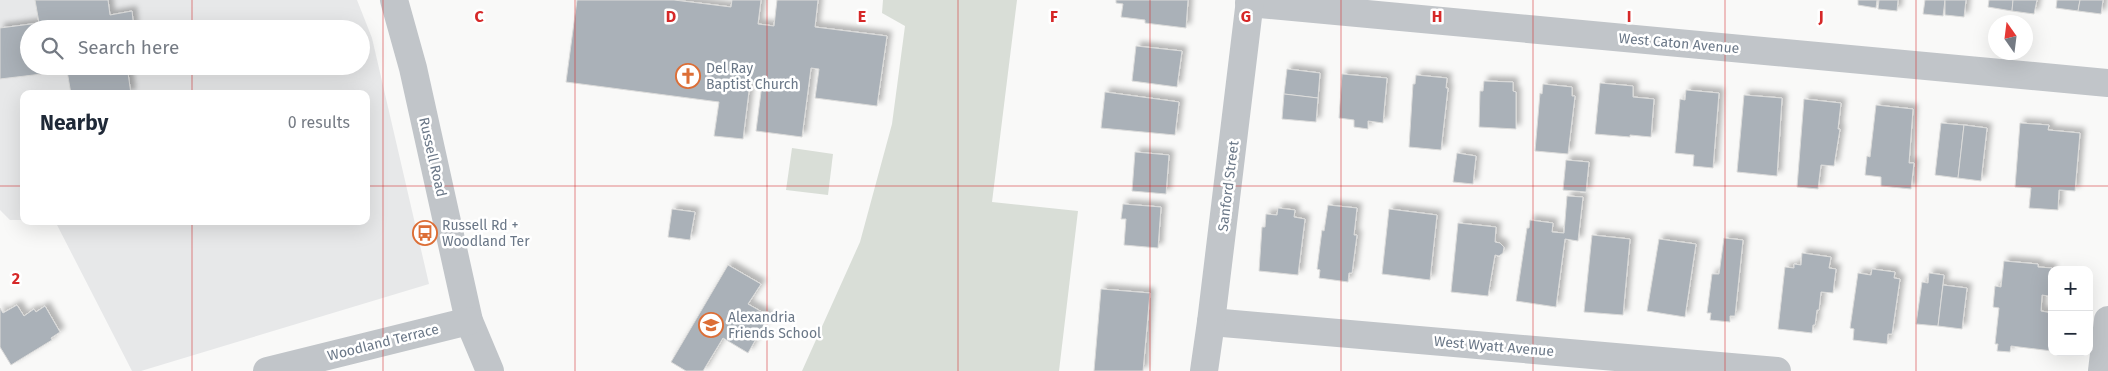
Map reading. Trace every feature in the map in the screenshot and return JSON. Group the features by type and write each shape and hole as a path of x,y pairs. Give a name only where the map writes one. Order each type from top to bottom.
{"street":[{"name":"Russell Road","path":"394,0 413,68 469,321 490,371"},
{"name":"West Caton Avenue","path":"1250,2 2108,83"},
{"name":"Sanford Street","path":"1204,371 1250,2"},
{"path":"2102,371 2108,320"},
{"name":"Woodland Terrace","path":"267,371 469,321"},
{"name":"West Wyatt Avenue","path":"1211,322 1777,371"}],"shaded area":[{"path":"0,0 357,0 365,20 20,20 20,75 370,75 370,33 429,284 141,371 132,371 57,225 370,225 370,90 20,90 20,220 10,220 0,210"},
{"path":"883,0 1017,0 992,202 1078,211 1059,371 802,371 860,242 892,124 905,26 882,13"},
{"path":"792,148 833,154 828,195 786,190"}],"building":[{"path":"35,0 108,0 110,15 132,11 133,20 38,20"},
{"name":"Del Ray Baptist Church","path":"577,0 674,0 731,7 732,0 761,0 758,24 774,26 777,0 818,0 815,27 887,36 877,106 815,98 819,69 811,68 802,137 756,131 762,84 750,83 743,139 714,136 719,102 566,82"},
{"path":"1116,0 1188,0 1186,28 1145,23 1145,20 1121,17 1123,4 1116,3"},
{"path":"1858,0 1877,0 1876,8 1858,5"},
{"path":"1879,0 1898,0 1897,11 1878,9"},
{"path":"1925,0 1945,0 1943,16 1923,14"},
{"path":"1945,0 1966,0 1964,17 1945,15"},
{"path":"1989,0 2013,0 2012,11 1988,7"},
{"path":"2013,0 2037,0 2034,14 2012,11"},
{"path":"2057,0 2080,0 2078,11 2056,8"},
{"path":"2080,0 2103,0 2101,14 2078,11"},
{"path":"20,25 20,75 34,75 0,79 0,28"},
{"path":"1136,46 1182,51 1177,87 1132,81"},
{"path":"1287,69 1320,73 1318,98 1284,94"},
{"path":"1342,74 1387,78 1383,123 1368,121 1368,129 1354,127 1354,120 1339,118"},
{"path":"68,75 128,75 130,90 70,90"},
{"path":"1416,75 1447,78 1446,88 1448,88 1441,150 1409,147 1413,84 1415,84"},
{"path":"1484,81 1513,82 1513,91 1516,92 1516,129 1479,127 1480,91 1483,91"},
{"path":"1600,83 1633,86 1633,97 1654,99 1651,137 1595,134"},
{"path":"1543,84 1572,87 1572,96 1575,96 1568,154 1535,151 1540,93 1542,94"},
{"path":"1686,90 1719,93 1713,168 1693,166 1694,155 1675,153 1680,99 1685,100"},
{"path":"1105,92 1179,102 1175,135 1101,128"},
{"path":"1284,94 1318,98 1316,122 1282,119"},
{"path":"1744,95 1782,98 1777,176 1737,172"},
{"path":"1804,99 1841,103 1838,129 1840,129 1834,166 1821,165 1818,189 1797,187"},
{"path":"1876,105 1913,109 1909,163 1914,163 1911,189 1881,186 1881,177 1865,175 1867,156 1870,157"},
{"path":"1941,123 1964,125 1958,178 1935,175"},
{"path":"2020,123 2049,125 2048,130 2080,133 2075,191 2059,190 2058,210 2029,208 2031,188 2015,187"},
{"path":"1964,125 1987,128 1981,181 1958,178"},
{"path":"1135,152 1169,155 1166,194 1132,191"},
{"path":"1457,153 1476,156 1473,184 1453,182"},
{"path":"1566,160 1589,162 1586,192 1563,190"},
{"path":"1567,196 1583,197 1578,241 1565,239 1556,307 1516,301 1527,228 1529,228 1530,220 1553,223 1552,232 1564,233"},
{"path":"1123,204 1161,207 1158,248 1124,245 1126,219 1121,219"},
{"path":"1328,205 1357,208 1354,235 1357,235 1352,273 1349,273 1348,282 1319,278 1320,270 1317,269 1322,230 1324,231"},
{"path":"1278,208 1295,210 1294,217 1305,219 1298,275 1259,271 1262,227 1265,227 1266,214 1277,215"},
{"path":"672,209 695,212 690,240 668,237"},
{"path":"1389,209 1437,215 1430,280 1382,274"},
{"path":"1458,223 1496,227 1495,242 1500,243 1504,247 1503,253 1499,256 1495,255 1488,296 1451,292"},
{"path":"1592,235 1630,239 1623,315 1584,312"},
{"path":"1724,238 1743,240 1735,316 1730,316 1730,322 1710,320 1711,313 1707,313 1712,274 1719,274"},
{"path":"1659,239 1696,244 1685,317 1647,311"},
{"path":"1802,253 1831,257 1829,268 1836,269 1833,293 1821,292 1819,310 1817,310 1812,333 1778,329 1785,267 1794,268 1794,264 1801,265"},
{"path":"2004,261 2038,264 2038,267 2048,268 2048,296 2042,295 2041,311 2048,312 2048,351 2011,346 2010,352 1997,351 1998,344 1995,344 1999,308 1993,307 1995,286 2001,287"},
{"path":"728,265 761,284 748,304 769,316 748,353 723,338 703,371 686,371 671,362"},
{"path":"1872,269 1895,272 1894,278 1900,279 1892,334 1888,334 1887,344 1853,340 1854,329 1850,328 1858,273 1871,275"},
{"path":"1929,273 1944,275 1938,326 1916,324 1922,282 1928,283"},
{"path":"1943,285 1967,288 1962,329 1938,326"},
{"path":"1101,289 1150,293 1143,371 1094,371"},
{"path":"17,305 24,316 34,309 36,312 45,306 60,332 51,338 52,340 11,365 0,347 0,308 3,313"}],"place":[{"name":"Del Ray Baptist Church","path":"688,76"},
{"name":"Russell Rd + Woodland Ter","path":"425,233"},
{"name":"Alexandria Friends School","path":"711,325"}]}
